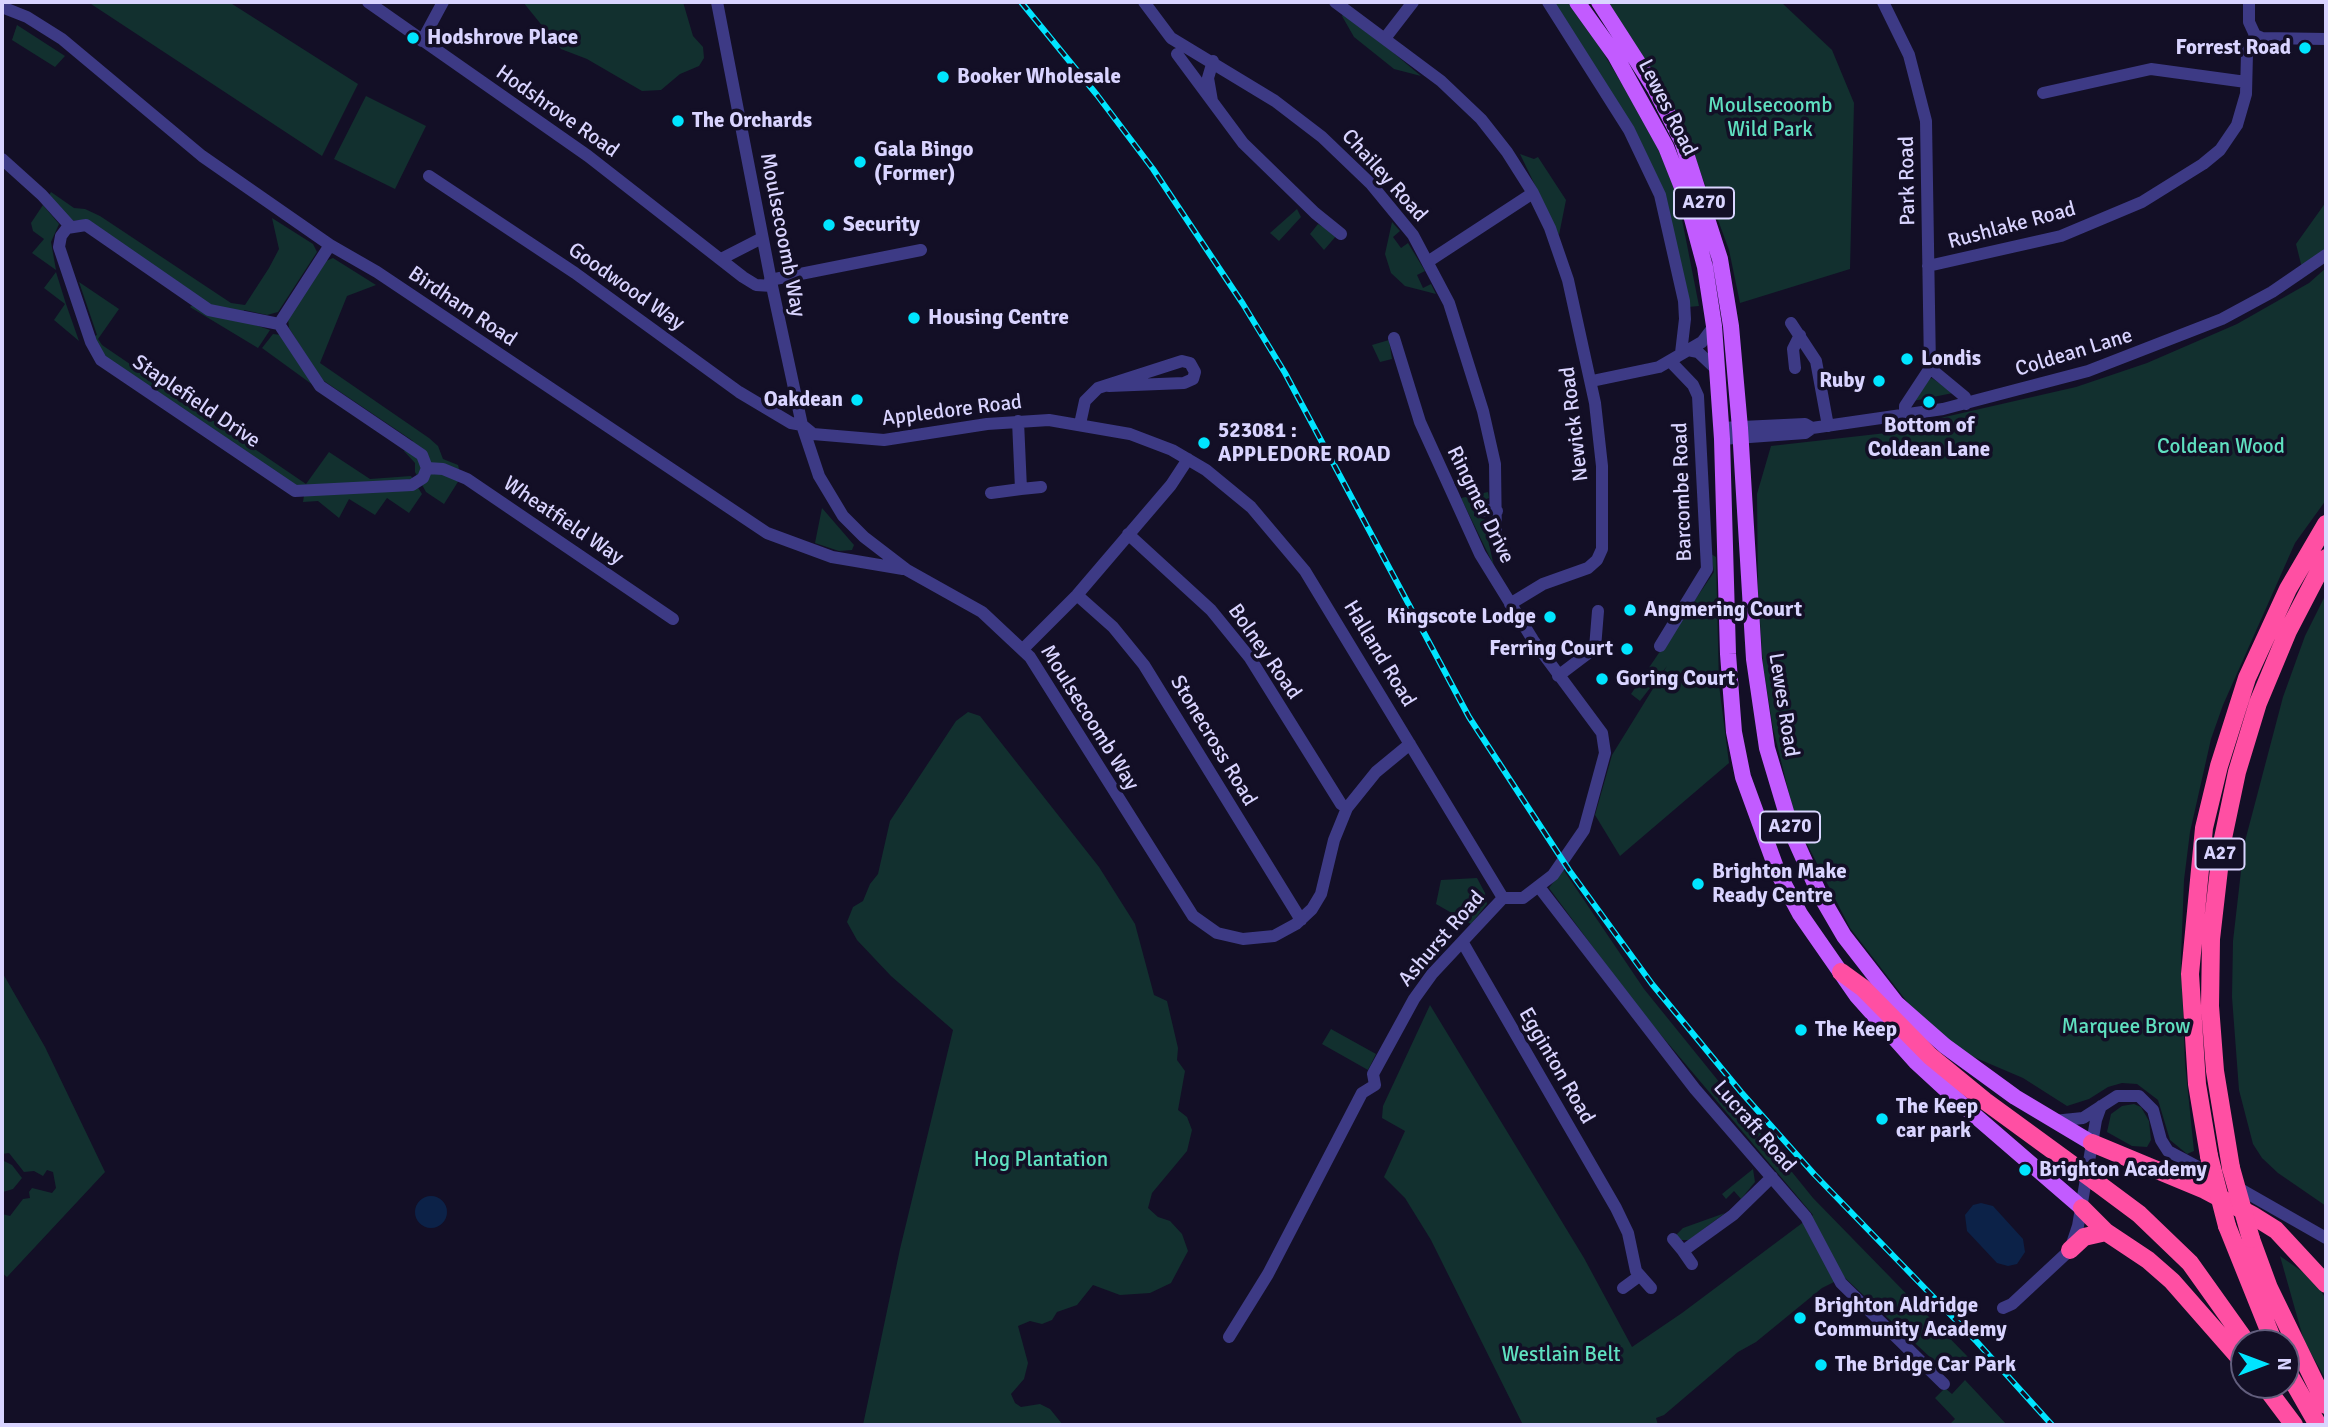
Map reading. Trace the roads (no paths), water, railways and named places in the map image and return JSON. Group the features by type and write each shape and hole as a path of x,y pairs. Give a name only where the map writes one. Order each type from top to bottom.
{"highway":[{"name":"A27","path":"2267,1329 2227,1226 2209,1156 2196,1072 2190,974 2204,828 2219,766 2247,678 2288,589 2326,524"},
{"name":"A27","path":"2326,558 2293,620 2262,694 2237,772 2222,843 2211,939 2210,1006 2214,1071 2231,1168 2251,1239 2269,1288 2326,1405"},
{"path":"1841,972 1863,988 1930,1056 1966,1086 2139,1214 2190,1263 2237,1329"},
{"path":"2092,1143 2204,1190 2260,1220 2276,1230 2302,1255 2326,1284"},
{"path":"2082,1208 2106,1232 2148,1260 2172,1281 2230,1347"},
{"path":"2070,1250 2084,1237 2106,1232"},
{"path":"2300,1394 2318,1425"},
{"path":"2276,1399 2294,1425"}],"main road":[{"name":"Lewes Road","path":"1577,2 1615,55 1666,147 1697,233 1713,324 1717,370 1728,654 1734,732 1743,777 1778,873 1800,914 1841,972"},
{"name":"Lewes Road","path":"1599,2 1655,89 1682,141 1720,259 1731,326 1740,433 1749,607 1760,711 1784,810 1819,893 1858,957 1896,1003 1970,1064 2053,1122 2092,1143"},
{"path":"1713,324 1724,319 1720,259"},
{"name":"A270","path":"1841,972 1857,996 1916,1061 2082,1208"}],"street":[{"name":"Hodshrove Road","path":"368,2 588,156 755,285 771,283"},
{"path":"422,41 443,2"},
{"name":"Moulsecoomb Way","path":"717,2 771,283 802,425 820,476 843,516 877,548 907,570 965,600 1023,649 1193,916 1217,933 1248,940 1274,936 1301,920 1321,894 1334,840 1347,808 1391,757 1410,744"},
{"name":"Chailey Road","path":"1143,2 1171,38 1213,61 1283,106 1345,158 1397,213 1429,261 1452,313 1483,411 1495,464 1496,540"},
{"name":"Newick Road","path":"1335,2 1386,37 1441,81 1481,119 1507,152 1533,193 1562,262 1592,381 1601,466 1601,553 1588,568 1543,584 1510,604"},
{"path":"1386,37 1413,2"},
{"path":"1548,2 1629,130 1660,195 1684,301 1684,352"},
{"name":"Park Road","path":"1883,2 1905,43 1924,106 1930,368"},
{"name":"Rushlake Road","path":"1928,266 2061,236 2115,215 2168,187 2214,156 2228,140 2241,116 2247,53 2255,35 2249,22 2249,2"},
{"name":"Birdham Road","path":"2,7 27,17 62,39 202,156 330,245 377,272 767,533 832,557 907,570"},
{"path":"2255,35 2262,38 2326,39"},
{"path":"1177,54 1214,107 1269,170 1342,234"},
{"path":"1213,61 1208,85 1214,107"},
{"path":"2043,93 2151,69 2246,82"},
{"path":"2,159 42,195 70,226 92,228 209,310 279,324 320,386 417,450 424,458 426,468"},
{"name":"Goodwood Way","path":"429,176 575,274 739,392 791,423 802,425"},
{"path":"1429,261 1533,193"},
{"name":"Staplefield Drive","path":"70,226 59,240 60,255 98,358 233,451 284,485 300,492 412,485 421,481 426,468"},
{"path":"721,259 762,238"},
{"path":"279,324 330,245"},
{"path":"771,283 921,250"},
{"name":"Coldean Lane","path":"1721,434 1805,424 1812,428 1905,415 1966,404 2088,372 2184,336 2257,300 2326,256"},
{"path":"1791,323 1819,373 1828,426"},
{"path":"1592,381 1653,369 1670,361 1706,339 1713,324"},
{"path":"1795,368 1793,349 1800,335"},
{"name":"Ringmer Drive","path":"1394,338 1420,422 1480,554 1558,676 1601,733"},
{"path":"1684,352 1700,354 1717,370"},
{"path":"1080,424 1088,397 1098,388 1184,383 1193,379 1195,372 1191,363 1182,361 1109,386"},
{"name":"Barcombe Road","path":"1660,646 1680,627 1707,566 1698,397 1693,386 1670,361"},
{"path":"1905,415 1905,406 1930,368 1965,397 1966,404"},
{"path":"1018,421 1021,489"},
{"name":"Appledore Road","path":"802,425 813,434 884,440 1018,421 1080,424 1130,434 1188,459"},
{"path":"1023,649 1077,595 1171,485 1188,459"},
{"name":"Halland Road","path":"1188,459 1251,506 1290,550 1503,898"},
{"name":"Wheatfield Way","path":"426,468 443,469 467,479 673,619"},
{"path":"991,493 1041,487"},
{"path":"1480,510 1497,511"},
{"name":"Bolney Road","path":"1128,534 1200,600 1242,648 1340,804 1347,808"},
{"name":"Stonecross Road","path":"1077,595 1113,628 1144,665 1301,920"},
{"path":"1558,676 1595,648 1598,611"},
{"name":"Ashurst Road","path":"1228,1337 1268,1274 1362,1093 1375,1085 1373,1074 1405,1014 1428,980 1503,898 1519,899 1553,875 1584,830 1604,758 1605,744 1601,733"},
{"name":"Lucraft Road","path":"1539,887 1695,1088 1807,1217 1841,1283 1944,1384"},
{"name":"Egginton Road","path":"1463,943 1611,1211 1626,1226 1638,1277"},
{"path":"2053,1122 2083,1118 2117,1096 2139,1096 2150,1105 2161,1140 2172,1155 2269,1203 2326,1238"},
{"path":"2003,1308 2012,1304 2070,1250 2082,1208 2092,1143 2102,1105"},
{"path":"1683,1251 1733,1215 1772,1177"},
{"path":"1673,1239 1692,1264"},
{"path":"1623,1288 1638,1277 1651,1288"}],"water":[{"path":"431,1196 442,1201 447,1212 442,1223 431,1228 420,1223 415,1212 420,1201"},
{"path":"1981,1203 1993,1206 2023,1239 2025,1252 2017,1264 2008,1266 1997,1263 1967,1231 1965,1215 1973,1205"}],"railway":[{"path":"1021,2 1153,169 1243,304 1285,373 1469,717 1569,870 1652,984 1741,1092 1814,1174 1977,1342 2052,1425"}],"place":[{"name":"Hodshrove Place","path":"413,38"},
{"name":"Forrest Road","path":"2305,48"},
{"name":"Booker Wholesale","path":"943,77"},
{"name":"The Orchards","path":"678,121"},
{"name":"Gala Bingo (Former)","path":"860,162"},
{"name":"Security","path":"829,225"},
{"name":"Housing Centre","path":"914,318"},
{"name":"Londis","path":"1907,359"},
{"name":"Ruby","path":"1879,381"},
{"name":"Oakdean","path":"857,400"},
{"name":"Bottom of Coldean Lane","path":"1929,402"},
{"name":"523081 : APPLEDORE ROAD","path":"1204,443"},
{"name":"Angmering Court","path":"1630,610"},
{"name":"Kingscote Lodge","path":"1550,617"},
{"name":"Ferring Court","path":"1627,649"},
{"name":"Goring Court","path":"1602,679"},
{"name":"Brighton Make Ready Centre","path":"1698,884"},
{"name":"The Keep","path":"1801,1030"},
{"name":"The Keep car park","path":"1882,1119"},
{"name":"Brighton Academy","path":"2025,1170"},
{"name":"Brighton Aldridge Community Academy","path":"1800,1318"},
{"name":"The Bridge Car Park","path":"1821,1365"}],"park label":[{"name":"Moulsecoomb Wild Park","path":"1770,118"},
{"name":"Coldean Wood","path":"2221,447"},
{"name":"Marquee Brow","path":"2126,1027"},
{"name":"Hog Plantation","path":"1041,1160"},
{"name":"Westlain Belt","path":"1561,1355"}]}
